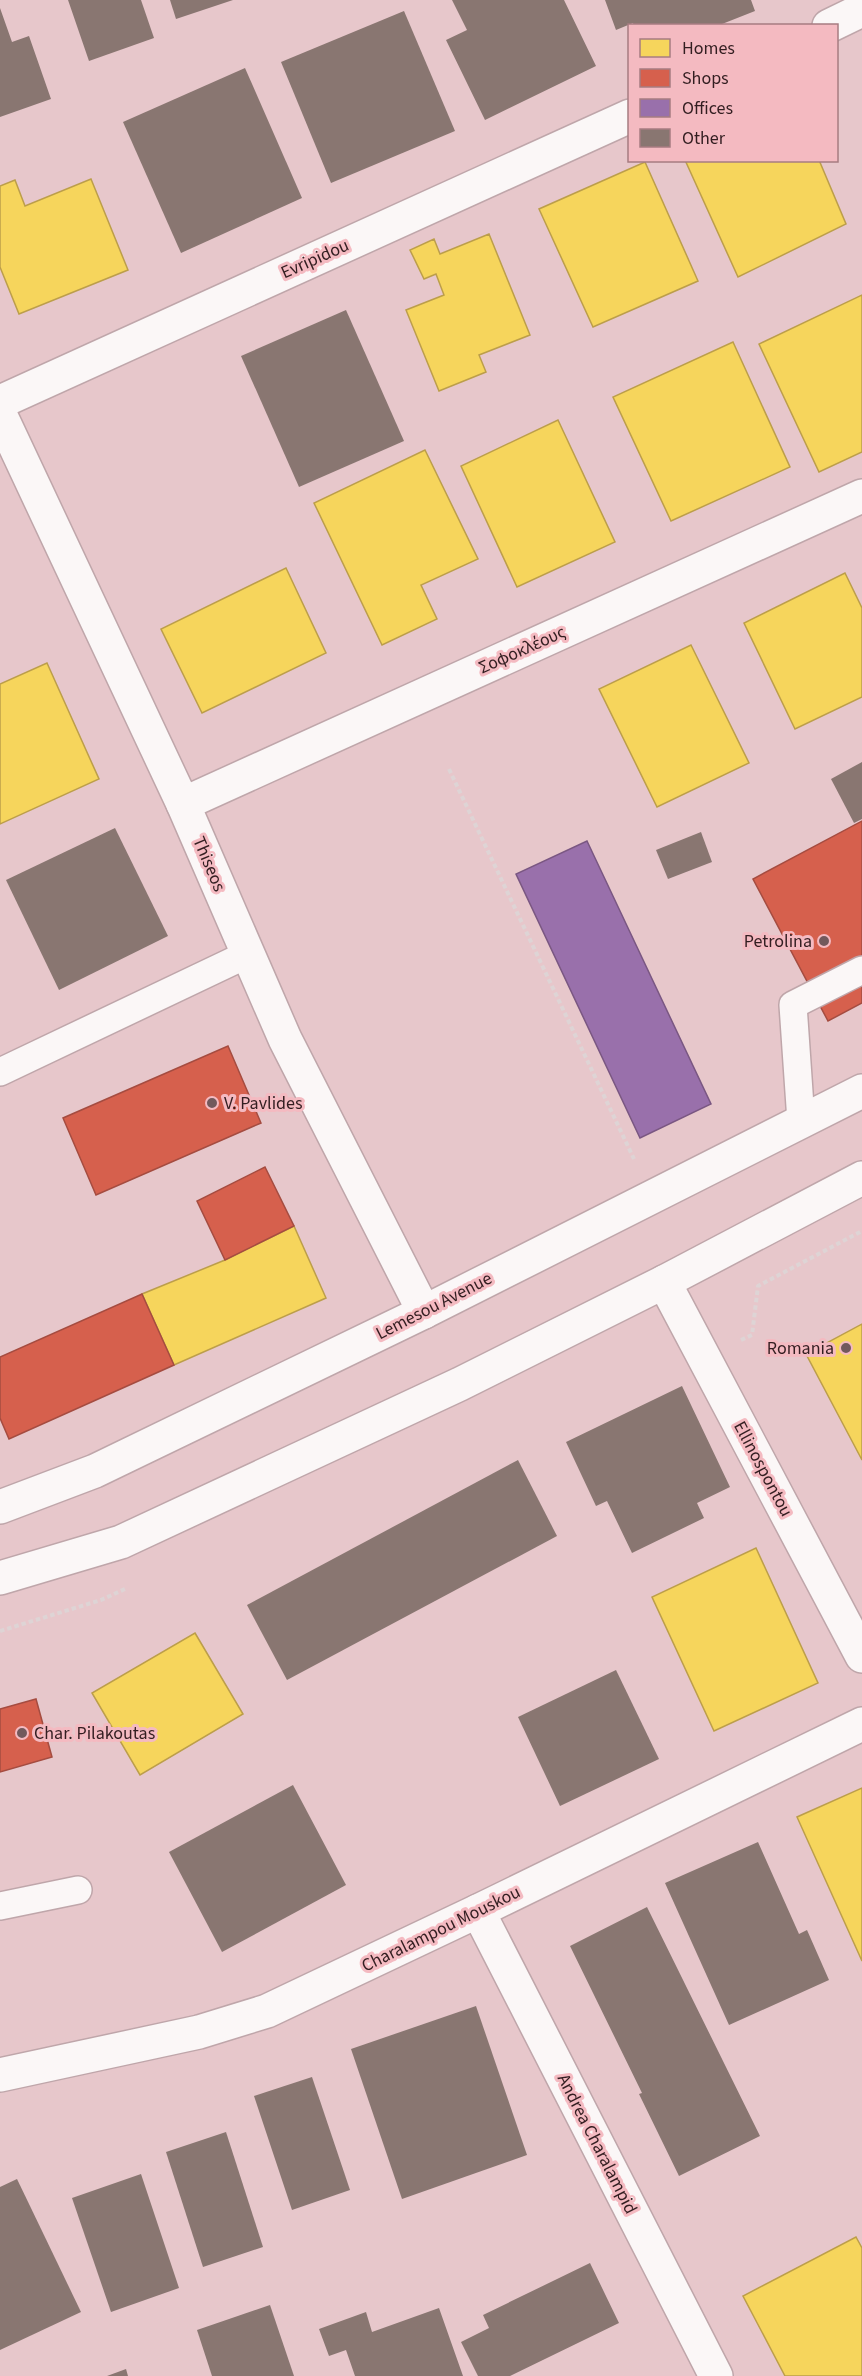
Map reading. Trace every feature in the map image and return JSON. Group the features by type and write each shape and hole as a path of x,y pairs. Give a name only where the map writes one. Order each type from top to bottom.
{"street":[{"path":"833,24 862,10"},
{"name":"Evripidou","path":"0,402 628,117"},
{"name":"Thiseos","path":"0,414 183,804 285,1039 424,1312"},
{"name":"Σοφοκλέους","path":"183,804 862,496"},
{"name":"Lemesou Avenue","path":"0,1507 95,1471 424,1312 862,1091"},
{"path":"0,1578 121,1542 460,1384 664,1282 862,1178"},
{"name":"Ellinospontou","path":"664,1282 862,1656"},
{"path":"0,1487 95,1471"},
{"name":"Charalampou Mouskou","path":"0,2075 199,2032 267,2011 862,1724"},
{"name":"Andrea Charalampid","path":"478,1911 714,2375"}],"lane":[{"path":"0,1072 248,954"},
{"path":"801,1121 792,1005 862,970"},
{"path":"0,1906 78,1890"}],"path":[{"path":"449,769 652,1195"}],"building: Homes":[{"path":"645,162 698,281 593,327 539,209"},
{"path":"686,162 820,162 846,224 738,277"},
{"path":"91,179 128,270 19,314 0,267 0,186 15,180 25,206"},
{"path":"489,234 530,335 479,355 486,372 439,391 406,310 444,295 436,274 424,279 410,250 434,239 440,254"},
{"path":"862,295 862,452 819,472 759,344"},
{"path":"733,342 790,467 671,521 613,397"},
{"path":"558,420 615,542 517,587 461,466"},
{"path":"425,450 478,559 421,585 437,619 382,645 314,503"},
{"path":"286,568 326,653 202,713 161,629"},
{"path":"845,573 862,608 862,697 795,729 744,623"},
{"path":"691,645 749,763 657,807 599,689"},
{"path":"47,663 99,779 0,824 0,684"},
{"path":"294,1226 326,1298 174,1365 142,1294 225,1260"},
{"path":"862,1324 862,1460 806,1354"},
{"path":"756,1548 818,1683 714,1731 652,1597"},
{"path":"195,1633 243,1714 140,1775 92,1693"},
{"path":"862,1788 862,1961 797,1817"},
{"path":"856,2237 862,2248 862,2376 785,2376 743,2296"}],"building: Shops":[{"name":"Petrolina","path":"862,821 862,1003 828,1021 753,879"},
{"path":"228,1046 261,1123 96,1195 63,1118"},
{"path":"265,1167 294,1226 225,1260 197,1201"},
{"path":"142,1294 174,1365 9,1439 0,1418 0,1357"},
{"name":"Char. Pilakoutas","path":"36,1699 52,1757 0,1772 0,1709"}],"building: Offices":[{"path":"587,841 711,1104 640,1138 516,874"}],"building: Other":[{"path":"68,0 141,0 154,38 89,61"},
{"path":"170,0 233,0 176,19"},
{"path":"452,0 564,0 596,66 485,120 446,40 467,30"},
{"path":"605,0 751,0 755,11 722,24 633,23 616,30"},
{"path":"0,8 12,42 29,36 51,99 0,117"},
{"path":"404,11 455,131 331,183 281,62"},
{"path":"245,68 302,198 181,253 123,122"},
{"path":"346,310 404,441 299,487 241,356"},
{"path":"862,762 862,819 854,823 831,779"},
{"path":"115,828 168,936 59,990 6,880"},
{"path":"701,832 712,862 668,879 656,850"},
{"path":"682,1386 730,1487 697,1503 704,1518 632,1553 607,1501 596,1506 566,1442"},
{"path":"518,1460 557,1536 287,1680 247,1605"},
{"path":"616,1670 659,1759 560,1806 518,1717"},
{"path":"293,1785 346,1885 222,1952 169,1852"},
{"path":"758,1842 799,1934 807,1930 829,1980 729,2025 665,1883"},
{"path":"647,1907 760,2136 679,2176 639,2094 642,2093 570,1946"},
{"path":"476,2006 527,2155 402,2199 351,2049"},
{"path":"312,2077 350,2190 292,2210 254,2096"},
{"path":"226,2132 263,2247 203,2267 166,2152"},
{"path":"141,2174 179,2288 111,2312 72,2198"},
{"path":"17,2179 81,2312 0,2350 0,2187"},
{"path":"590,2263 619,2323 510,2376 478,2376 461,2342 489,2328 483,2315"},
{"path":"270,2305 294,2376 212,2376 197,2330"},
{"path":"439,2308 463,2376 355,2376 346,2350 329,2356 319,2329 366,2312 372,2332"},
{"path":"126,2369 128,2376 107,2376"}],"place":[{"name":"Petrolina","path":"824,941"},
{"name":"V. Pavlides","path":"212,1103"},
{"name":"Romania","path":"846,1348"},
{"name":"Char. Pilakoutas","path":"22,1733"}]}
